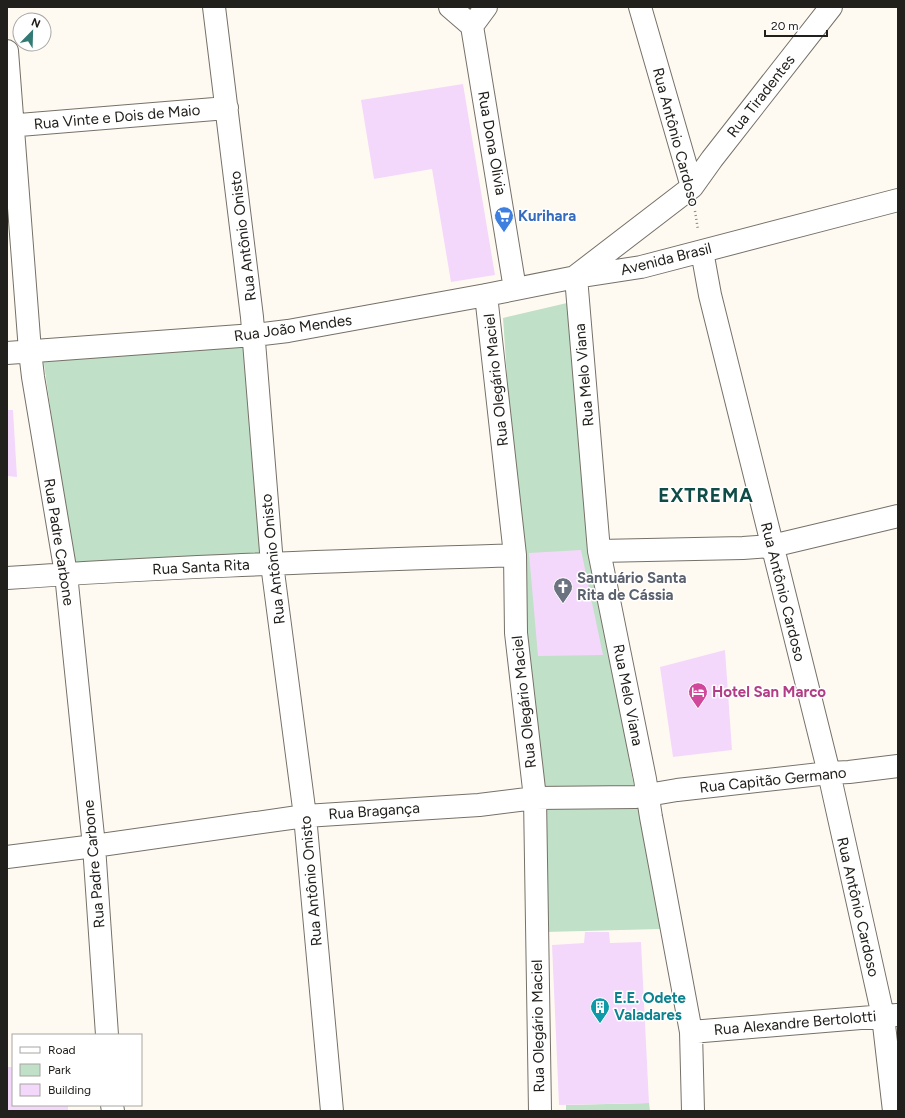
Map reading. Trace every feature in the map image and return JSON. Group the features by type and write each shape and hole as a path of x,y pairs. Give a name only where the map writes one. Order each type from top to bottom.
{"street":[{"name":"Rua Antônio Onisto","path":"214,7 228,108 254,335 272,564 305,816 332,1111"},
{"path":"450,7 472,26 486,7"},
{"name":"Rua Antônio Cardoso","path":"640,7 692,187"},
{"name":"Rua Tiradentes","path":"692,187 712,159 831,7"},
{"name":"Rua Dona Olivia","path":"472,26 516,289"},
{"name":"Rua Padre Carbone","path":"7,51 10,125 30,351 66,574 94,846 107,1034"},
{"name":"Rua Vinte e Dois de Maio","path":"10,125 228,108"},
{"name":"Avenida Brasil","path":"576,277 692,187"},
{"name":"Avenida Brasil","path":"576,277 641,267 898,200"},
{"name":"Rua Antônio Cardoso","path":"702,251 710,296 890,1015 894,1111"},
{"name":"Rua João Mendes","path":"7,353 254,335 288,331 576,277"},
{"name":"Rua Melo Viana","path":"576,277 599,552 645,780 691,1032 693,1111"},
{"name":"Rua Olegário Maciel","path":"486,295 515,555 516,633 535,798 540,1111"},
{"path":"599,552 772,546 898,516"},
{"name":"Rua Santa Rita","path":"7,578 272,564 515,555"},
{"name":"Rua Capitão Germano","path":"647,795 677,790 898,766"},
{"name":"Rua Bragança","path":"7,857 305,816 479,805 535,798 636,797 647,795"},
{"name":"Rua Alexandre Bertolotti","path":"691,1032 890,1015"}],"path":[{"name":"Rua Antônio Cardoso","path":"692,187 702,251"}],"green space":[{"path":"567,303 591,550 660,929 545,932 503,318"},
{"path":"249,343 263,557 73,567 43,357"},
{"path":"649,1103 650,1111 566,1111 566,1105"}],"building":[{"path":"463,84 495,275 451,282 432,169 374,179 361,100"},
{"path":"7,410 13,410 17,477 7,476"},
{"name":"Santuário Santa Rita de Cássia","path":"581,550 603,655 538,656 529,553"},
{"name":"Hotel San Marco","path":"725,650 732,750 673,757 660,667"},
{"name":"E.E. Odete Valadares","path":"585,932 609,932 610,943 641,942 649,1103 559,1105 552,945 584,943"},
{"path":"7,1067 12,1067 12,1106 68,1106 68,1111 7,1111"}],"place":[{"name":"Kurihara","path":"504,233"},
{"name":"Santuário Santa Rita de Cássia","path":"563,604"},
{"name":"Hotel San Marco","path":"698,709"},
{"name":"E.E. Odete Valadares","path":"600,1024"}],"district":[{"name":"EXTREMA","path":"706,495"}]}
